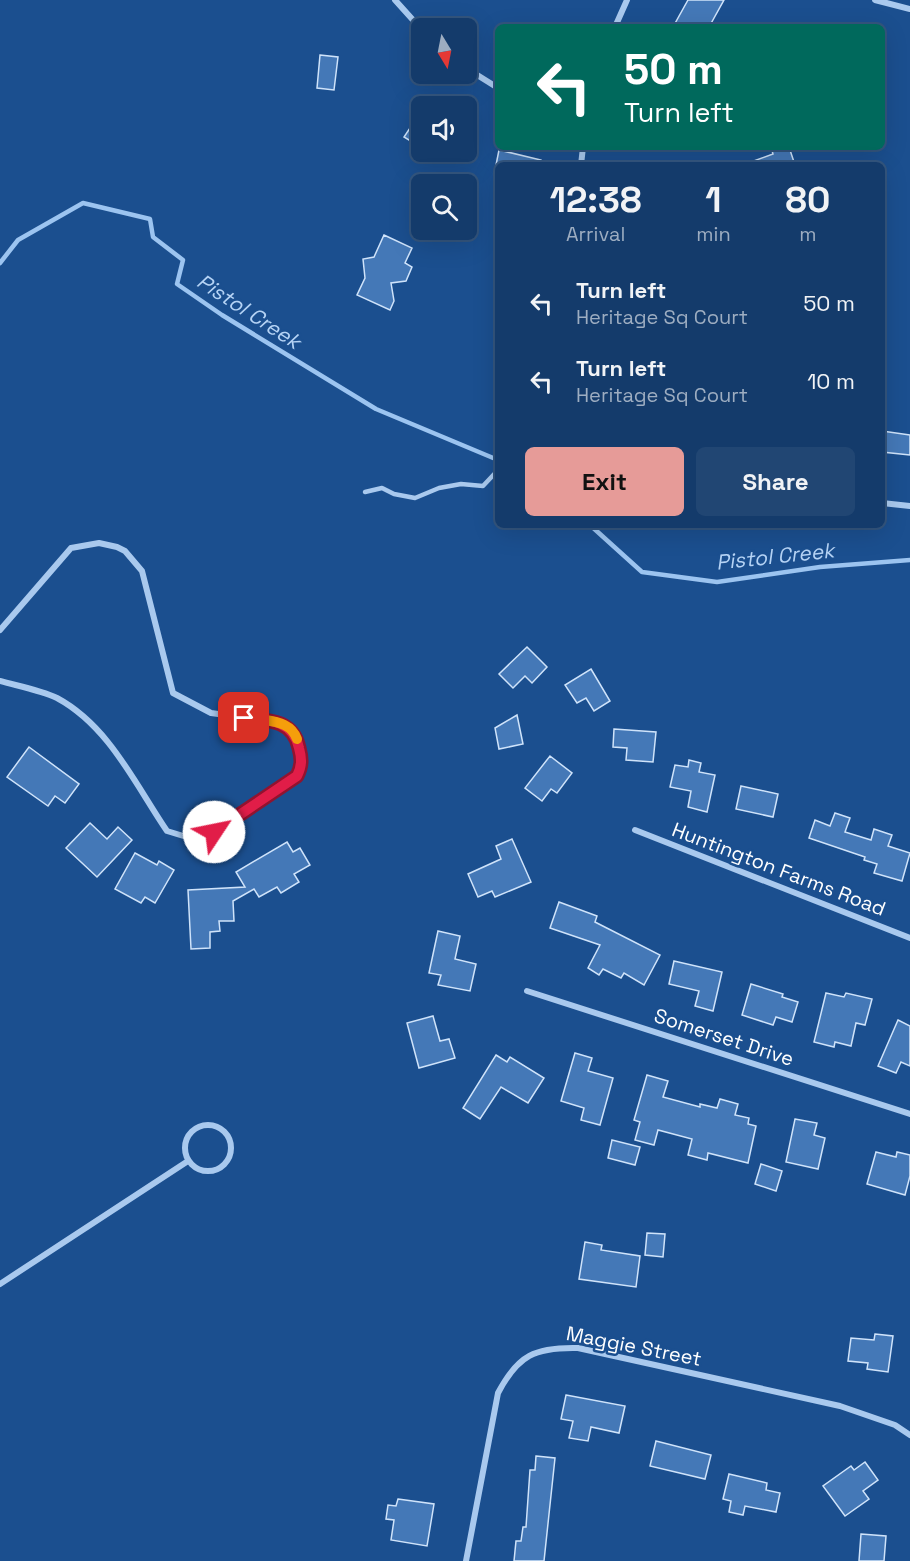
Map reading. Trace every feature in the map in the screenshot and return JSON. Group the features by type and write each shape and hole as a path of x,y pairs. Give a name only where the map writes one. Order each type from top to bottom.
{"street":[{"path":"395,0 411,18"},
{"path":"616,24 627,0"},
{"path":"875,0 910,9"},
{"path":"477,75 495,86"},
{"path":"885,503 910,506"},
{"path":"0,630 70,548 99,543 125,550 142,571 173,693 211,713 282,723 295,733 302,766 297,776 214,832 190,838 167,831 121,760 88,718 56,697 0,681"},
{"name":"Huntington Farms Road","path":"635,830 910,938"},
{"name":"Somerset Drive","path":"527,991 910,1114"},
{"path":"212,1125 227,1135 231,1153 221,1167 203,1171 188,1161 185,1143 195,1128 212,1125"},
{"path":"0,1284 188,1161"},
{"name":"Maggie Street","path":"466,1561 498,1393 510,1370 527,1356 550,1347 578,1348 840,1406 895,1425 910,1435"}],"lane":[{"path":"365,492 382,488 394,494 415,498 439,488 461,484 483,486 495,473"}],"building":[{"path":"688,0 724,0 711,24 675,24"},
{"path":"320,55 338,57 334,90 317,88"},
{"path":"411,126 411,141 404,137"},
{"path":"499,150 541,160 541,162 497,162"},
{"path":"772,150 790,150 794,162 751,162 773,154"},
{"path":"384,235 412,248 405,263 412,267 406,281 391,283 394,301 390,310 357,295 365,278 363,259 374,257"},
{"path":"885,431 910,435 910,455 885,452"},
{"path":"527,647 547,667 532,683 525,676 513,688 499,674"},
{"path":"591,669 610,701 594,711 586,698 577,703 565,685"},
{"path":"517,715 523,744 499,749 495,728"},
{"path":"614,729 656,732 653,762 626,760 627,748 613,747"},
{"path":"29,747 79,784 65,803 55,796 48,806 7,777"},
{"path":"550,756 572,773 557,793 551,789 542,801 525,788"},
{"path":"689,760 701,763 699,772 715,775 707,812 688,807 691,791 670,787 675,765 688,767"},
{"path":"741,786 778,794 773,817 736,809"},
{"path":"835,813 850,818 845,832 871,840 874,829 892,835 888,846 910,853 902,881 874,873 877,864 864,860 865,857 809,838 815,820 830,826"},
{"path":"90,823 107,839 118,827 132,840 97,877 66,848"},
{"path":"512,839 531,882 495,897 492,891 478,897 468,874 501,859 496,846"},
{"path":"287,842 293,852 300,848 310,865 294,874 299,882 281,893 277,887 259,897 254,889 233,901 234,921 219,921 220,931 210,932 210,948 191,949 188,890 245,887 236,872"},
{"path":"135,853 157,865 159,861 174,870 155,903 145,897 141,903 115,889"},
{"path":"559,902 597,916 595,922 660,955 644,985 624,973 621,978 603,969 599,975 588,968 600,945 550,928"},
{"path":"438,931 460,936 455,959 476,964 470,991 438,985 441,975 429,973"},
{"path":"674,961 722,972 713,1011 695,1006 699,991 669,984"},
{"path":"751,984 783,994 782,997 798,1002 792,1022 776,1017 773,1025 742,1015"},
{"path":"826,993 844,997 846,993 872,999 865,1025 856,1023 851,1046 835,1042 834,1047 814,1042"},
{"path":"433,1016 440,1041 449,1039 455,1058 419,1068 407,1023"},
{"path":"898,1020 910,1026 910,1066 901,1062 896,1073 878,1066"},
{"path":"575,1053 592,1058 588,1071 613,1078 600,1125 581,1120 584,1108 561,1101"},
{"path":"496,1055 507,1062 510,1057 544,1078 528,1103 501,1087 480,1119 463,1108"},
{"path":"647,1075 668,1081 663,1097 700,1107 700,1104 717,1108 720,1099 738,1104 735,1115 749,1118 748,1124 756,1126 748,1163 708,1153 707,1160 688,1155 692,1139 658,1130 654,1145 635,1140 640,1122 634,1120"},
{"path":"795,1119 817,1123 814,1135 825,1138 818,1169 786,1162"},
{"path":"612,1140 640,1147 635,1165 608,1158"},
{"path":"876,1152 896,1157 897,1152 910,1155 910,1176 905,1195 867,1184"},
{"path":"761,1164 782,1171 776,1191 755,1184"},
{"path":"647,1233 665,1234 663,1257 645,1255"},
{"path":"585,1242 602,1245 601,1250 640,1256 636,1287 579,1279"},
{"path":"875,1334 893,1336 888,1372 867,1369 868,1363 848,1361 851,1338 874,1340"},
{"path":"566,1395 625,1406 619,1433 591,1427 588,1441 569,1438 573,1421 561,1419"},
{"path":"656,1441 711,1455 705,1479 650,1466"},
{"path":"536,1456 555,1458 544,1561 514,1561 516,1541 521,1541 523,1527 526,1527 530,1470 535,1470"},
{"path":"865,1462 878,1480 863,1491 869,1499 845,1516 823,1486 851,1466 854,1470"},
{"path":"729,1474 767,1483 766,1490 780,1493 776,1512 745,1506 743,1515 729,1512 731,1501 723,1499"},
{"path":"398,1499 434,1504 427,1546 391,1540 394,1520 386,1519 388,1505 396,1506"},
{"path":"861,1534 886,1536 884,1561 859,1561"}],"waterway":[{"name":"Pistol Creek","path":"0,263 18,240 83,203 150,219 153,237 183,260 177,284 222,315 376,409 495,459"},
{"name":"Pistol Creek","path":"593,528 642,572 717,582 820,567 910,560"}],"slow traffic":[{"path":"265,720 282,723 295,733 297,739"}],"route":[{"path":"214,832 297,776 302,766 295,733 282,723 244,718"}]}
